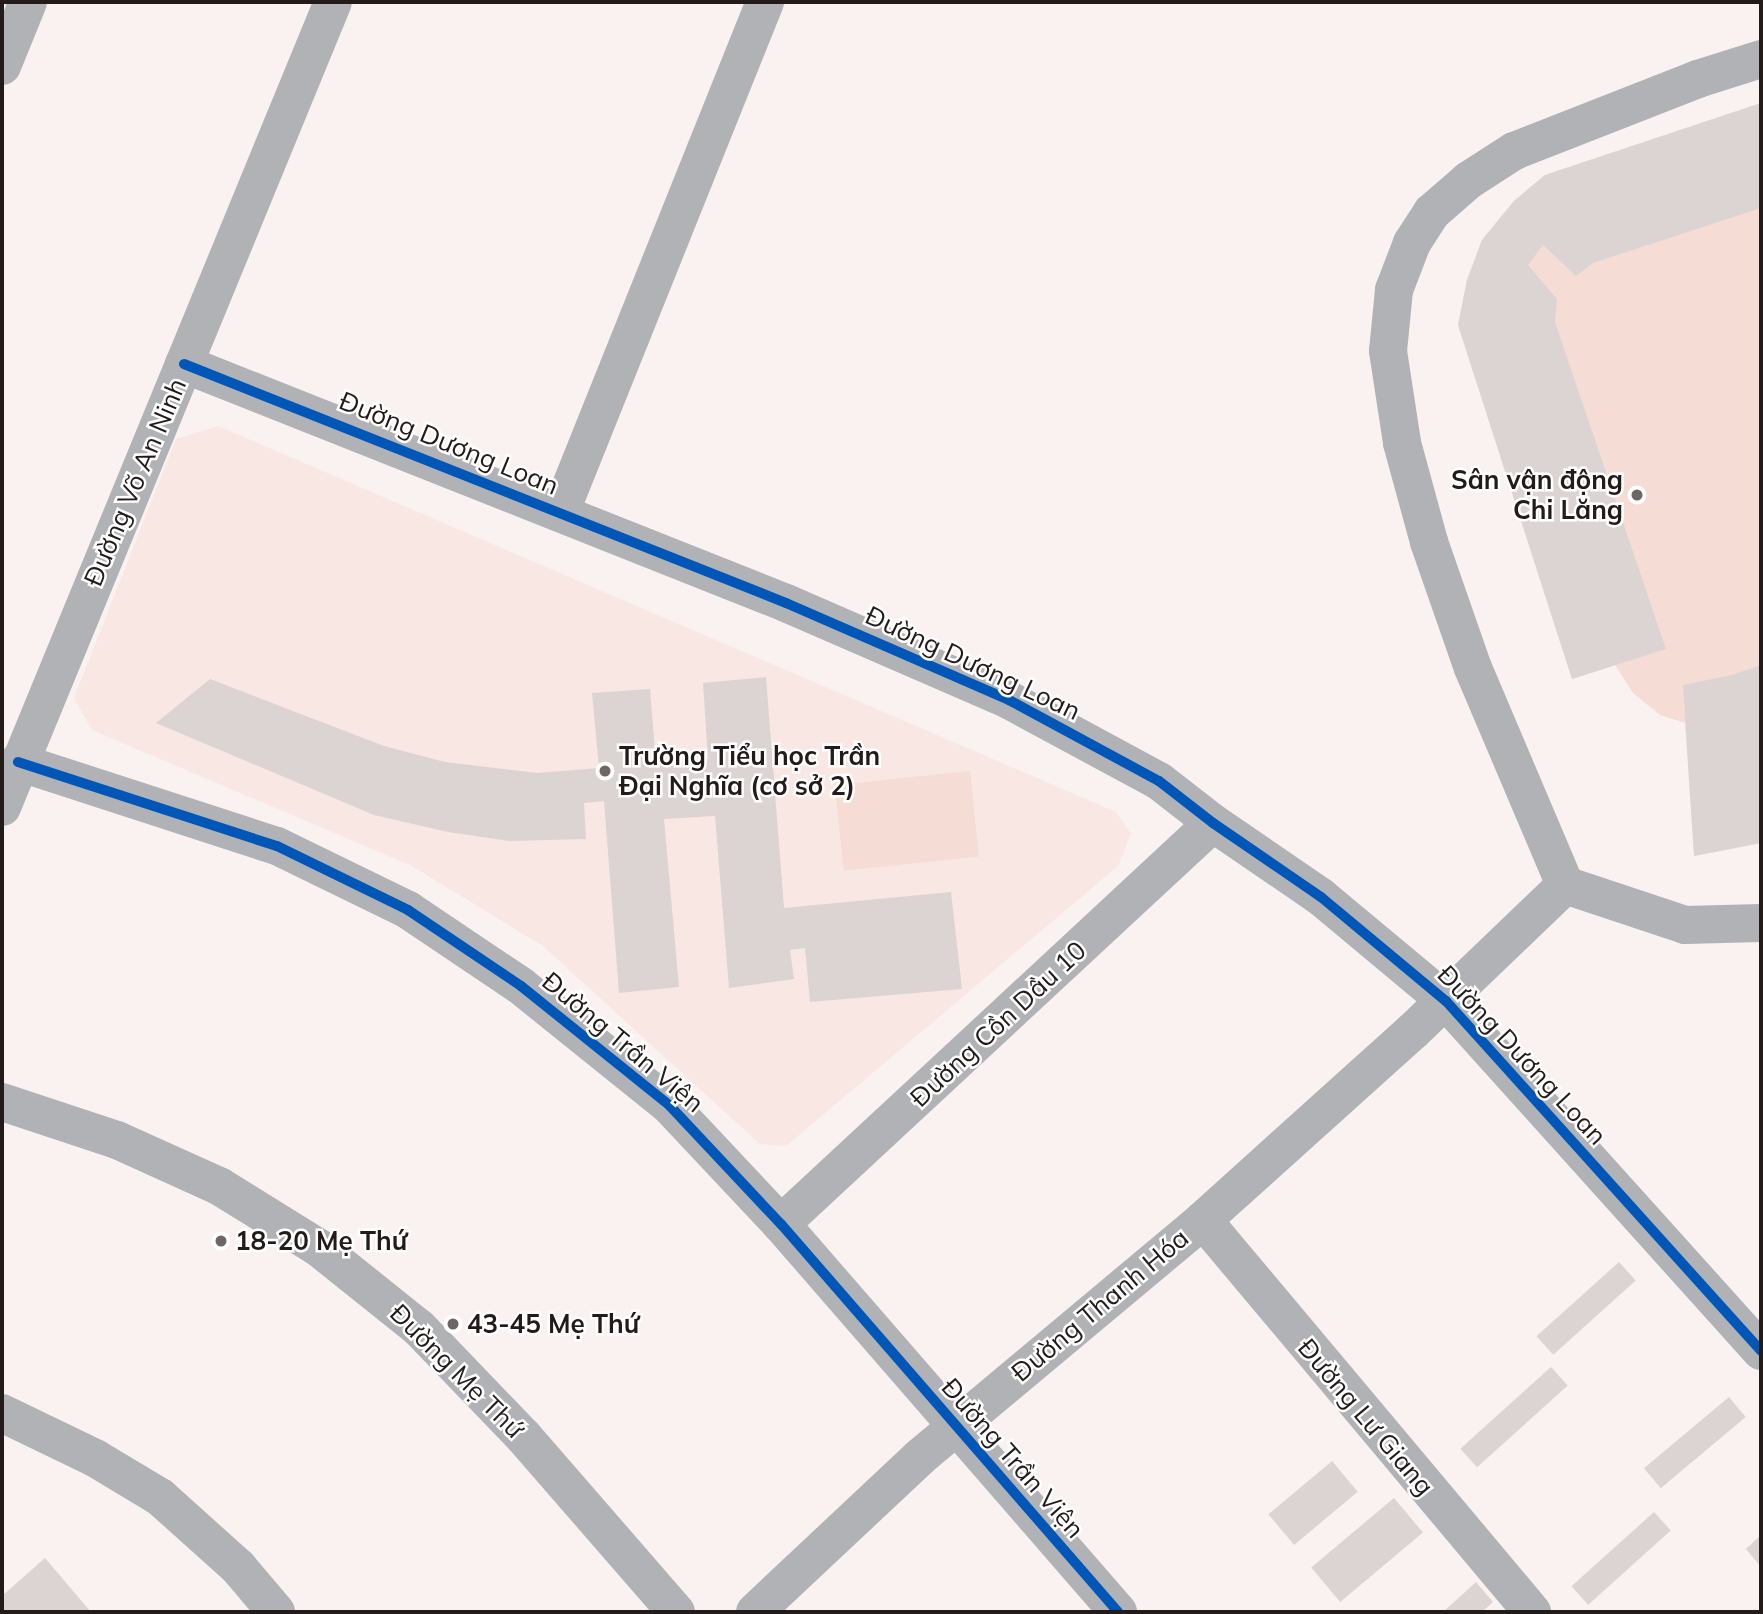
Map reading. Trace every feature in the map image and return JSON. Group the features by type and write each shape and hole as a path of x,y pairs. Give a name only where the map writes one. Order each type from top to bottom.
{"street":[{"path":"2,66 28,2"},
{"name":"Đường Võ An Ninh","path":"2,807 18,762 333,2"},
{"path":"560,513 765,2"},
{"path":"1761,59 1698,79 1514,151 1469,180 1432,212 1412,243 1394,290 1388,351 1402,443 1429,542 1472,668 1565,885 1685,925 1761,922"},
{"name":"Đường Dương Loan","path":"184,364 786,603 1009,700 1159,781 1213,823 1321,897 1446,1001 1761,1351"},
{"name":"Đường Trần Viện","path":"18,762 278,846 408,910 522,986 670,1106 781,1224 1118,1612"},
{"name":"Đường Cồn Dầu 10","path":"781,1224 1213,823"},
{"name":"Đường Thanh Hóa","path":"755,1612 956,1427 1203,1220 1446,1001 1479,964 1565,885"},
{"name":"Đường Mẹ Thứ","path":"2,1102 117,1140 208,1181 319,1248 419,1328 523,1436 676,1612"},
{"name":"Đường Lư Giang","path":"1203,1220 1532,1612"},
{"path":"2,1413 96,1458 160,1497 238,1567 276,1612"}],"shaded area":[{"name":"Sân vận động Chi Lăng","path":"1761,103 1761,843 1694,856 1685,723 1660,715 1633,693 1615,665 1572,679 1458,325 1467,280 1482,240 1514,201 1545,175"},
{"name":"Trường Tiểu học Trần Đại Nghĩa (cơ sở 2)","path":"218,426 1116,812 1131,834 1118,866 786,1146 760,1144 543,946 412,866 92,730 74,698 176,439"},
{"path":"970,771 979,857 844,871 835,785"}],"building":[{"path":"1761,103 1761,208 1593,263 1576,276 1543,245 1528,265 1557,299 1555,322 1666,649 1572,679 1458,325 1467,280 1482,240 1514,201 1545,175"},
{"path":"1761,665 1761,843 1694,856 1683,685 1732,675"},
{"path":"766,677 784,908 951,892 962,989 810,1002 805,948 790,950 794,979 729,988 715,816 664,819 679,987 619,993 604,801 584,803 586,839 509,841 448,832 374,815 156,723 210,679 384,746 445,762 537,773 599,768 592,693 650,689 656,764 708,759 703,683"},
{"path":"1619,1262 1636,1281 1553,1355 1537,1336"},
{"path":"1551,1367 1568,1386 1477,1467 1460,1449"},
{"path":"1729,1397 1746,1417 1661,1488 1644,1468"},
{"path":"1332,1461 1358,1492 1294,1545 1268,1514"},
{"path":"1394,1498 1423,1532 1340,1602 1311,1567"},
{"path":"1654,1512 1671,1531 1588,1605 1572,1586"},
{"path":"1761,1535 1761,1567 1746,1549"},
{"path":"45,1558 91,1612 2,1612 2,1596"},
{"path":"1476,1582 1493,1602 1482,1612 1443,1612"}],"cycle path":[{"path":"184,364 786,603 1009,700 1159,781 1213,823 1321,897 1446,1001 1761,1351"},
{"path":"18,762 277,846 408,910 521,986 670,1106 781,1224 1118,1612"}],"place":[{"name":"Sân vận động Chi Lăng","path":"1637,495"},
{"name":"Trường Tiểu học Trần Đại Nghĩa (cơ sở 2)","path":"605,771"},
{"name":"18-20 Mẹ Thứ","path":"221,1241"},
{"name":"43-45 Mẹ Thứ","path":"453,1324"}]}
